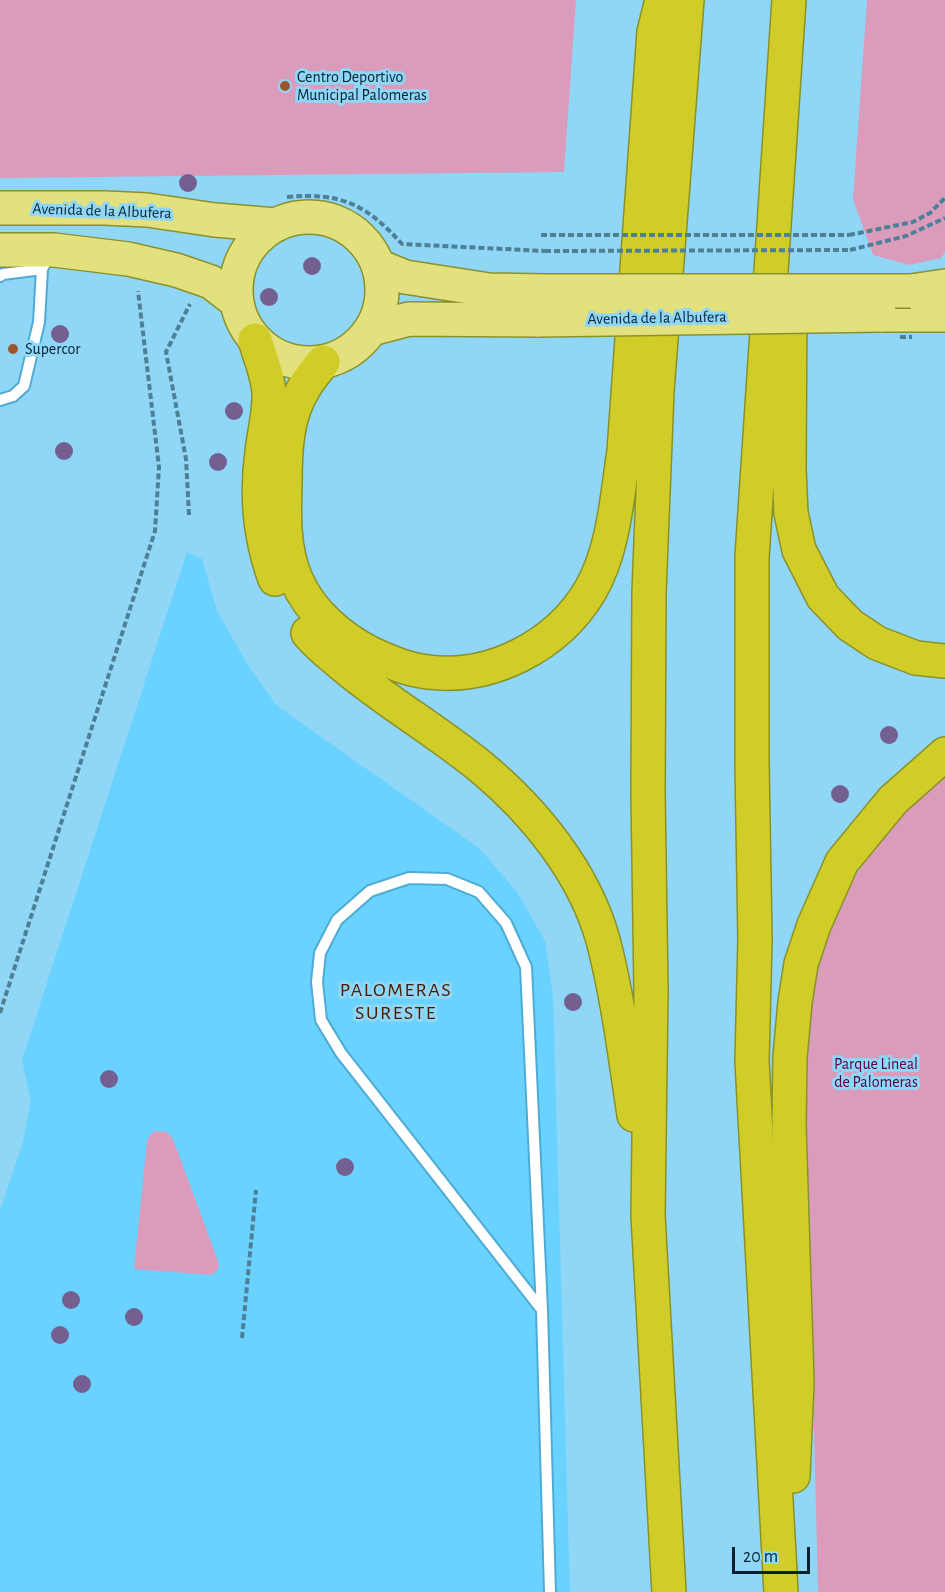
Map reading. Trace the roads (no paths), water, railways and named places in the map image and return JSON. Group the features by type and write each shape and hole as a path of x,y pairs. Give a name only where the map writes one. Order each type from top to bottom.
{"highway":[{"path":"323,362 303,388 295,406 289,424 285,467 284,507 287,550 296,579 311,605 333,629 359,647 395,664 428,672 460,673 492,667 520,656 549,638 569,618 590,591 606,555 615,513 624,451 654,32 662,0"},
{"path":"669,1592 648,1215 651,990 648,792 649,593 657,391 687,0"},
{"path":"791,0 789,457 791,513 799,549 823,597 850,625 877,643 916,658 945,661"},
{"path":"781,1592 752,1061 755,939 752,569 791,0"},
{"path":"255,340 269,391 270,405 266,419 259,476 260,510 269,562 279,590 295,617 317,643 369,686 480,767 523,806 555,845 581,887 602,938 617,1003 648,1215"},
{"path":"788,1592 797,1382 789,1125 790,1057 801,964 814,925 842,862 893,800 945,754"}],"main road":[{"name":"Avenida de la Albufera","path":"0,208 147,210 214,220 278,211"},
{"path":"278,211 295,218 316,217 336,222 354,232 369,248 378,266 382,282 382,298 378,315 371,329 350,351 323,362 304,363 269,352 255,340 243,322 237,302 237,279 244,257 278,211"},
{"path":"0,250 48,260 97,254 176,270 211,282 237,302"},
{"name":"Avenida de la Albufera","path":"378,266 405,277 489,290 542,306 945,315"},
{"name":"Avenida de la Albufera","path":"371,329 409,319 542,306 911,291 945,286"}],"lane":[{"path":"0,276 48,260 39,322 24,386 13,396 0,400"},
{"path":"542,1310 341,1053 321,1020 317,982 320,953 338,920 370,891 409,878 447,879 478,892 506,923 526,967 542,1310 550,1592"}],"place":[{"name":"Centro Deportivo Municipal Palomeras","path":"285,86"},
{"name":"Supercor","path":"13,349"}],"district":[{"name":"PALOMERAS SURESTE","path":"396,1002"}],"park label":[{"name":"Parque Lineal de Palomeras","path":"876,1073"}]}
